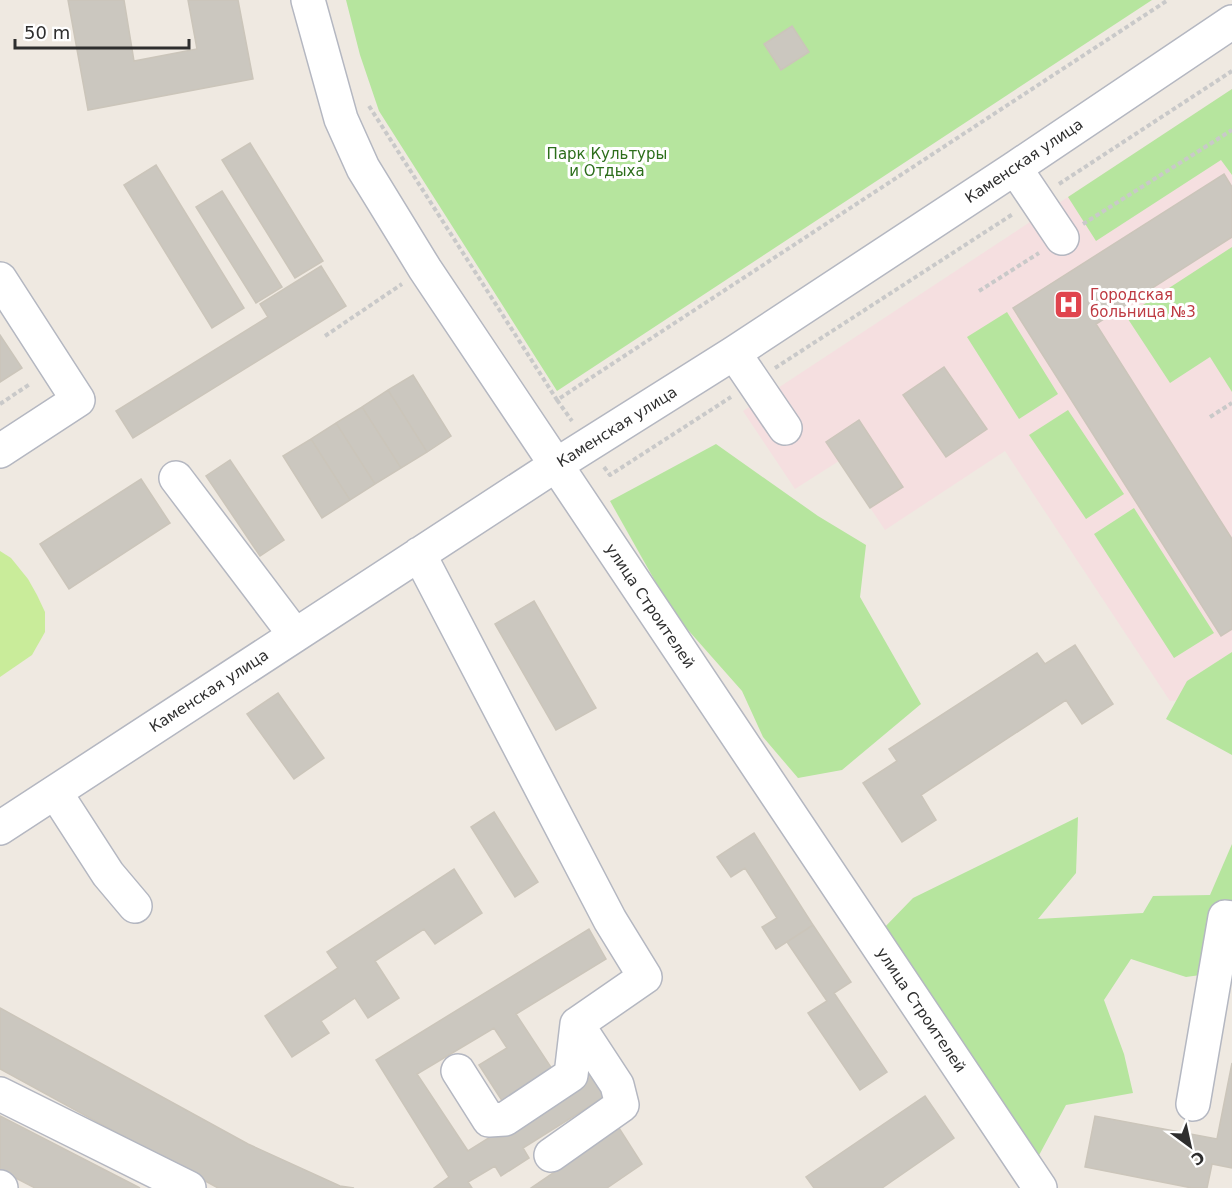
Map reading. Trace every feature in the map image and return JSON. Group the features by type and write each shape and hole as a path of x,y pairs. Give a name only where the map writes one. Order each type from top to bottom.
{"street":[{"name":"улица Строителей","path":"308,0 341,119 363,168 425,269 1040,1188"},
{"name":"Каменская улица","path":"0,828 556,465 734,353 1016,168 1232,22"},
{"path":"1016,168 1062,238"},
{"path":"0,279 78,400 0,451"},
{"path":"734,353 784,428"},
{"path":"176,478 295,635"},
{"path":"419,554 605,909 645,977 577,1024 571,1075 506,1119 489,1120 458,1071"},
{"path":"55,792 108,874 135,906"},
{"path":"1193,1104 1225,917 1232,918"},
{"path":"551,1155 621,1105 617,1084 577,1024"},
{"path":"0,1094 189,1188"}],"path":[{"path":"366,98 369,107 557,400 1168,0"},
{"path":"1036,199 1232,71"},
{"path":"980,291 1232,130"},
{"path":"325,336 425,269"},
{"path":"0,405 30,384"},
{"path":"1210,417 1232,403"}],"shaded area":[{"name":"Городская больница №3","path":"1232,89 1232,701 1170,701 1005,451 885,530 839,461 795,489 743,411"}],"green space":[{"name":"Парк Культуры и Отдыха","path":"346,0 1152,0 557,391 379,111 360,55"},
{"path":"1232,89 1232,175 1221,160 1096,241 1068,197"},
{"path":"1232,247 1232,392 1210,357 1170,383 1126,316"},
{"path":"1007,312 1058,394 1019,419 967,337"},
{"path":"1068,410 1124,494 1086,519 1029,435"},
{"path":"716,444 818,516 866,545 860,597 921,704 842,770 798,778 763,737 742,691 673,613 610,501"},
{"path":"1134,508 1214,633 1174,658 1094,534"},
{"path":"0,551 11,558 28,579 37,595 45,612 45,632 32,655 0,677"},
{"path":"1232,652 1232,755 1166,719 1187,681"},
{"path":"1078,817 1076,873 1038,919 1143,913 1153,896 1210,895 1232,844 1232,944 1229,971 1186,977 1131,959 1104,1000 1124,1054 1133,1093 1066,1105 1037,1159 881,931 913,898"}],"building":[{"path":"68,0 124,0 134,61 197,49 188,0 238,0 253,79 88,110"},
{"path":"792,26 809,52 781,70 764,44"},
{"path":"250,143 323,261 295,278 222,160"},
{"path":"156,165 244,308 212,328 124,185"},
{"path":"1224,174 1232,187 1232,237 1096,324 1232,539 1232,629 1221,636 1013,308"},
{"path":"222,191 282,287 256,303 196,207"},
{"path":"321,266 346,306 133,438 116,411 268,317 260,304"},
{"path":"0,335 22,368 0,382"},
{"path":"944,367 987,429 946,457 903,395"},
{"path":"413,375 451,436 427,452 388,390"},
{"path":"388,390 427,452 401,468 362,407"},
{"path":"362,407 401,468 375,484 336,423"},
{"path":"859,420 903,487 870,508 826,442"},
{"path":"336,423 375,484 350,500 311,439"},
{"path":"311,439 350,500 322,518 283,456"},
{"path":"230,460 284,540 260,556 206,476"},
{"path":"141,479 170,523 69,589 40,544"},
{"path":"534,601 596,708 556,730 495,624"},
{"path":"1075,645 1113,704 1082,724 1066,700 921,795 936,820 902,842 863,783 897,761 889,749 1037,653 1045,664"},
{"path":"278,693 324,758 294,779 247,714"},
{"path":"494,812 538,882 515,897 471,827"},
{"path":"754,833 813,925 776,949 762,927 777,918 745,868 731,877 717,857"},
{"path":"454,869 482,913 435,944 424,929 375,961 399,998 368,1018 355,998 321,1021 329,1033 292,1057 265,1016 338,968 327,952"},
{"path":"813,925 851,982 834,993 887,1072 860,1090 808,1013 827,1001 787,942"},
{"path":"589,929 606,959 516,1014 558,1078 508,1110 479,1065 507,1048 494,1028 417,1074 468,1151 592,1073 606,1096 523,1148 529,1158 501,1176 495,1166 468,1182 472,1188 434,1188 449,1177 376,1060"},
{"path":"0,1008 248,1144 340,1186 354,1188 218,1188 0,1069"},
{"path":"1232,1063 1232,1168 1212,1164 1207,1188 1192,1188 1085,1167 1095,1116 1217,1139"},
{"path":"925,1096 954,1138 882,1188 814,1188 806,1177"},
{"path":"0,1116 140,1188 35,1188 0,1170"},
{"path":"619,1128 642,1164 607,1188 531,1188"}],"place":[{"name":"Городская больница №3","path":"1069,304"}]}
